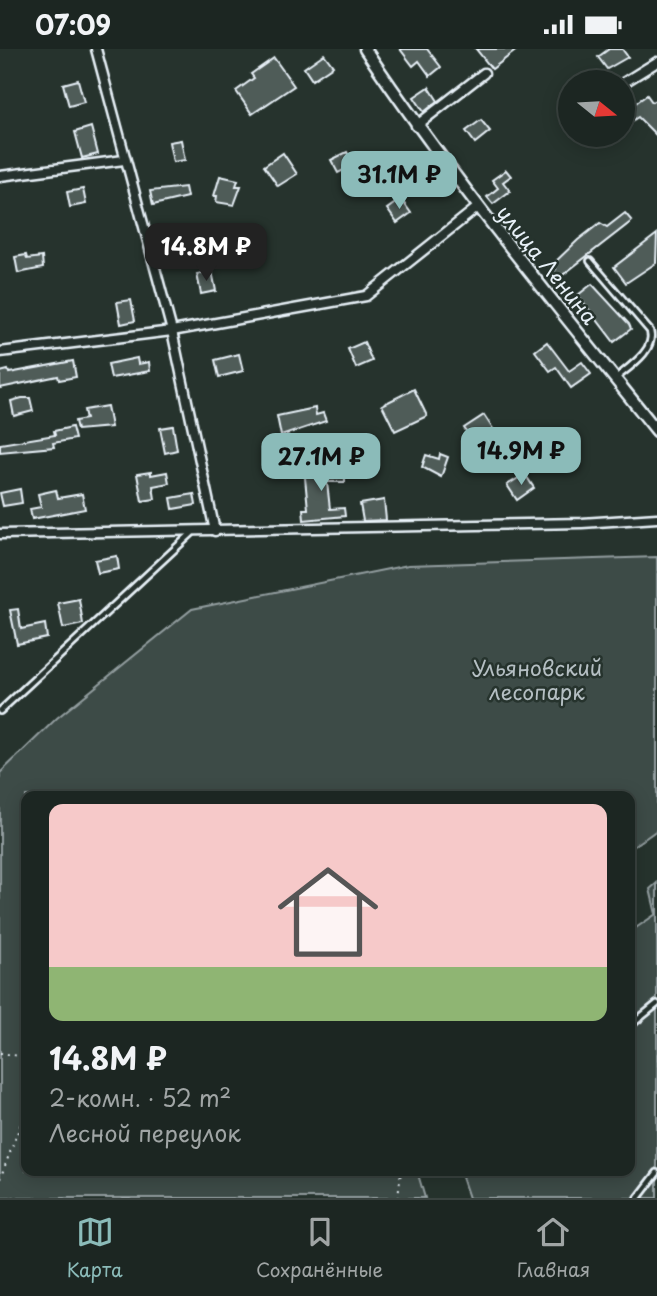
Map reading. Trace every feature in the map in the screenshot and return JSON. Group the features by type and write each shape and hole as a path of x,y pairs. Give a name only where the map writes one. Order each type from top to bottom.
{"street":[{"path":"96,49 172,331 215,531"},
{"name":"улица Ленина","path":"365,49 416,127 615,379 655,425"},
{"path":"635,76 657,62"},
{"path":"416,127 484,73"},
{"path":"0,176 124,160"},
{"path":"0,352 172,331 366,296 478,207"},
{"path":"0,534 582,523 657,519"}],"lane":[{"path":"590,261 650,331 653,338 650,347 615,379"},
{"path":"0,711 193,531"},
{"path":"635,1022 657,1004"},
{"path":"638,1198 657,1173"}],"path":[{"path":"0,1053 21,1056"},
{"path":"0,1179 21,1123"},
{"path":"398,1198 400,1176"}],"green space":[{"name":"Ульяновский лесопарк","path":"657,557 657,830 635,845 635,791 21,791 21,1176 418,1176 425,1198 0,1198 0,773 57,718 192,609 408,565"},
{"path":"657,883 657,1198 469,1198 462,1176 635,1176 635,929 656,914 650,889"}],"building":[{"path":"400,49 427,49 441,67 430,76 419,61 413,66"},
{"path":"476,49 518,49 492,69"},
{"path":"609,49 622,49 628,57 607,69 598,57"},
{"path":"324,54 333,66 312,80 304,68"},
{"path":"274,58 294,86 252,114 236,91 254,78 251,74"},
{"path":"78,80 84,102 69,106 63,84"},
{"path":"429,87 438,101 424,112 414,97"},
{"path":"647,95 652,102 657,99 657,136 638,117 635,119 635,104"},
{"path":"481,120 490,131 475,143 466,131"},
{"path":"91,127 98,154 82,158 75,132"},
{"path":"181,140 185,160 173,162 169,142"},
{"path":"347,152 354,165 338,173 331,160"},
{"path":"283,153 297,174 278,186 264,166"},
{"path":"506,170 511,176 503,182 510,191 493,204 487,197 498,188 492,180"},
{"path":"220,176 238,180 236,186 241,186 234,205 216,202 217,196 214,196"},
{"path":"185,187 187,197 153,205 150,191"},
{"path":"83,189 86,204 70,207 67,192"},
{"path":"401,199 411,213 397,223 387,209"},
{"path":"625,213 632,221 555,281 550,274 556,269 552,265 600,223 607,227"},
{"path":"657,234 656,263 626,283 614,267"},
{"path":"26,255 27,259 42,257 43,268 18,273 15,257"},
{"path":"212,271 216,291 201,294 197,274"},
{"path":"592,284 631,329 614,342 578,295"},
{"path":"131,300 135,321 121,324 117,302"},
{"path":"364,342 372,361 356,368 348,349"},
{"path":"547,342 569,371 582,362 591,374 571,388 556,367 550,371 535,351"},
{"path":"239,354 243,371 219,377 215,360"},
{"path":"137,358 138,364 149,362 150,371 111,378 108,364"},
{"path":"73,361 76,377 59,380 58,376 0,388 0,372 8,370 9,373"},
{"path":"414,389 427,416 395,431 382,405"},
{"path":"30,398 33,411 14,416 11,401"},
{"path":"107,406 111,427 77,430 75,421 86,419 84,410"},
{"path":"315,408 316,415 323,413 326,421 281,436 277,416"},
{"path":"484,415 495,432 475,444 464,428"},
{"path":"173,426 177,450 165,453 160,428"},
{"path":"72,427 75,439 53,443 54,447 0,452 0,444 55,435 54,431"},
{"path":"440,454 448,457 441,477 422,467 426,455 439,459"},
{"path":"315,466 315,471 345,469 345,482 327,482 330,509 344,508 345,516 304,520 303,509 308,509 304,467"},
{"path":"151,472 151,475 167,472 169,483 153,486 155,499 142,501 137,474"},
{"path":"525,474 534,488 517,500 507,485"},
{"path":"20,489 22,503 3,506 0,493"},
{"path":"56,490 58,498 82,494 85,509 32,519 30,509 41,507 38,494"},
{"path":"194,494 196,505 173,509 171,498"},
{"path":"384,500 386,520 363,521 360,504"},
{"path":"117,556 119,569 98,573 95,560"},
{"path":"79,599 83,624 63,628 58,603"},
{"path":"18,609 21,629 45,624 47,638 17,644 10,610"}]}
